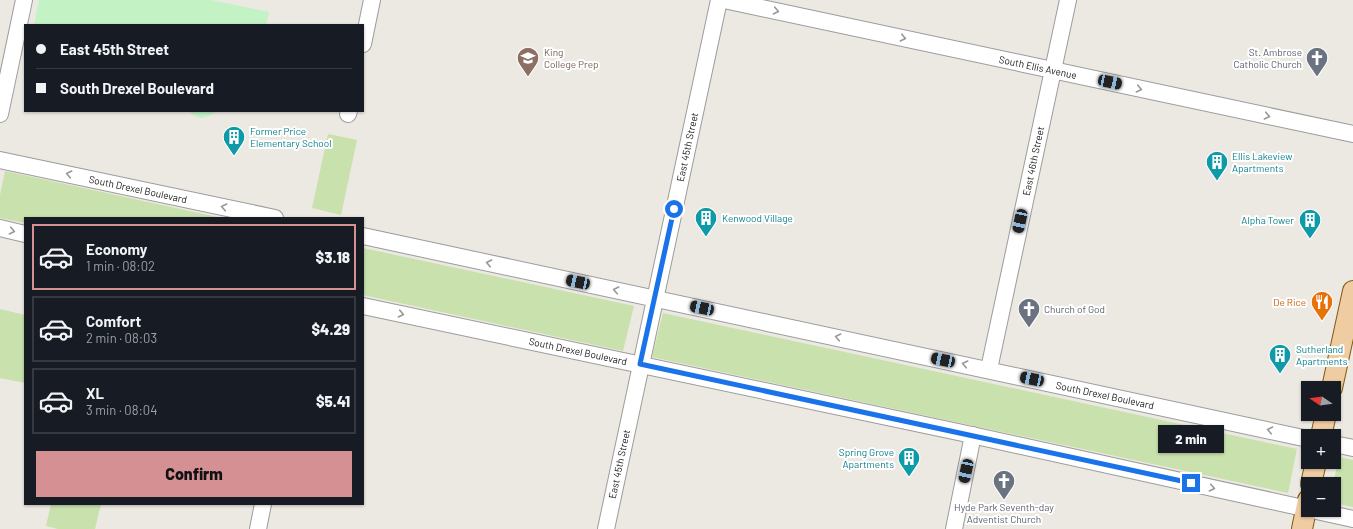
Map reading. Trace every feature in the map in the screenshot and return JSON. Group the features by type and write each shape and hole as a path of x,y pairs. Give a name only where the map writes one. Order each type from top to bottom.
{"main road":[{"path":"1334,381 1353,291"},
{"path":"1302,529 1306,517"}],"street":[{"path":"0,114 24,0"},
{"path":"364,39 372,0"},
{"name":"East 45th Street","path":"606,529 718,0"},
{"name":"South Ellis Avenue","path":"724,0 1353,134"},
{"name":"East 46th Street","path":"989,369 1068,0"},
{"name":"South Drexel Boulevard","path":"0,160 270,217"},
{"path":"0,228 24,234"},
{"name":"South Drexel Boulevard","path":"364,236 989,369 1301,437"},
{"name":"South Drexel Boulevard","path":"364,306 1301,505"},
{"path":"954,529 973,436"},
{"path":"1341,445 1353,448"},
{"path":"258,529 263,505"},
{"name":"South Drexel Boulevard","path":"1341,516 1353,519"}],"green space":[{"path":"39,0 211,0 269,12 266,24 34,24"},
{"path":"190,112 215,112 203,118 196,117"},
{"path":"328,134 357,140 341,215 312,208"},
{"path":"5,171 217,217 24,217 24,223 0,218 0,195"},
{"path":"364,248 634,306 623,351 364,295"},
{"path":"0,309 24,315 24,383 0,378"},
{"path":"663,313 1297,449 1288,493 652,357"},
{"path":"1341,457 1353,460 1353,507 1341,504 1341,477 1335,477 1336,469 1341,469"},
{"path":"51,505 101,505 95,529 58,529 46,526"}],"place":[{"name":"King College Prep","path":"528,78"},
{"name":"St. Ambrose Catholic Church","path":"1317,78"},
{"name":"Former Price Elementary School","path":"234,156"},
{"name":"Ellis Lakeview Apartments","path":"1217,182"},
{"name":"Kenwood Village","path":"706,238"},
{"name":"Alpha Tower","path":"1310,240"},
{"name":"De Rice","path":"1322,322"},
{"name":"Church of God","path":"1029,328"},
{"name":"Sutherland Apartments","path":"1280,374"},
{"name":"Spring Grove Apartments","path":"909,478"},
{"name":"Hyde Park Seventh-day Adventist Church","path":"1004,500"}],"route":[{"path":"674,209 640,364 1191,483"}]}
